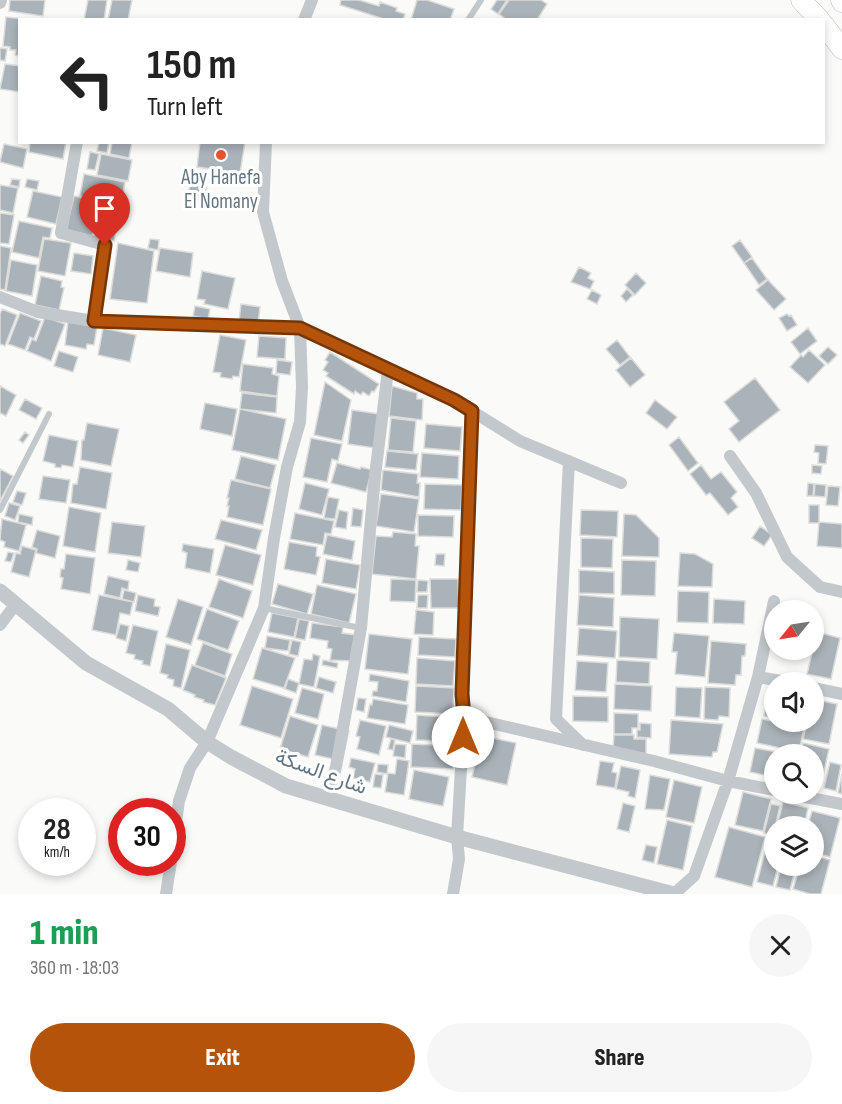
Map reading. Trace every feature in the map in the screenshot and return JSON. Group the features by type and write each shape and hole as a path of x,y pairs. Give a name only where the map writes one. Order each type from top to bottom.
{"highway":[{"path":"801,0 818,18"},
{"path":"825,26 842,49"}],"street":[{"path":"305,18 312,0"},
{"path":"77,144 61,233 105,245 94,321"},
{"path":"180,798 190,768 207,742 264,608 287,467 300,422 302,387 300,328 282,281 263,212 267,144"},
{"path":"0,297 38,312 94,321 300,328 454,400 520,441 621,483"},
{"path":"327,798 336,767 361,628 375,476 388,370"},
{"path":"453,894 459,859 457,837 464,717 462,694 472,411"},
{"path":"730,456 756,493 788,557 820,587 842,592"},
{"path":"569,461 556,719 584,746"},
{"name":"شارع السكة","path":"0,591 86,663 168,710 207,742 286,786 457,837 674,894"},
{"path":"0,625 15,605"},
{"path":"674,894 694,876 728,781 764,648"},
{"path":"758,676 764,677"},
{"path":"824,690 842,694"},
{"path":"464,717 764,788"},
{"path":"824,801 842,804"},
{"path":"166,894 169,876"}],"lane":[{"path":"469,18 481,0"},
{"path":"0,510 49,414"},
{"path":"264,608 361,628"}],"building":[{"path":"10,0 45,0 43,16 9,11"},
{"path":"88,0 107,0 104,18 84,18"},
{"path":"112,0 132,0 128,18 108,18"},
{"path":"341,0 359,0 379,6 380,2 397,8 396,11 405,14 404,18 381,18 340,5"},
{"path":"417,0 427,0 454,9 451,18 412,18"},
{"path":"497,0 507,0 498,14 491,9"},
{"path":"509,0 541,0 547,4 538,18 504,18 499,14"},
{"path":"6,17 18,18 18,56 15,55 16,50 3,46"},
{"path":"0,48 7,49 5,61 0,60"},
{"path":"5,64 18,66 18,92 0,89"},
{"path":"4,144 27,149 23,168 0,162"},
{"path":"30,144 66,144 63,159 29,152"},
{"path":"99,144 109,144 107,153 97,151"},
{"path":"112,144 132,144 129,158 110,154"},
{"name":"Aby Hanefa El Nomany","path":"200,144 245,144 240,173 197,167"},
{"path":"90,152 99,154 95,170 87,169"},
{"path":"101,154 132,160 128,181 97,175"},
{"path":"84,174 125,182 121,203 80,196"},
{"path":"12,179 20,180 19,187 10,185"},
{"path":"27,179 39,181 37,190 25,187"},
{"path":"190,184 207,187 204,206 187,203"},
{"path":"0,185 18,188 13,213 0,210"},
{"path":"33,191 62,197 56,224 27,217"},
{"path":"74,196 99,202 92,236 66,230"},
{"path":"100,202 114,205 119,212 114,241 94,238"},
{"path":"0,213 14,215 9,244 0,243"},
{"path":"19,221 52,228 50,238 43,237 39,258 12,252"},
{"path":"44,239 71,243 65,276 38,271"},
{"path":"150,239 159,240 158,250 148,248"},
{"path":"740,240 752,257 744,263 732,246"},
{"path":"118,243 154,251 147,303 110,299"},
{"path":"0,246 11,248 5,290 0,289"},
{"path":"160,248 193,253 190,277 156,271"},
{"path":"74,253 93,256 91,274 71,271"},
{"path":"752,258 767,279 759,285 744,263"},
{"path":"11,260 37,265 32,296 6,291"},
{"path":"579,267 591,273 588,278 594,281 590,289 571,282"},
{"path":"202,271 235,278 228,309 204,304 205,300 197,299"},
{"path":"636,273 646,283 635,295 625,285"},
{"path":"41,276 62,281 61,287 64,288 59,310 35,305"},
{"path":"768,280 786,299 774,310 756,290"},
{"path":"627,289 633,295 626,302 621,296"},
{"path":"592,290 601,295 597,304 587,299"},
{"path":"241,304 260,307 258,324 239,321"},
{"path":"195,306 210,309 208,319 193,316"},
{"path":"2,309 17,315 5,346 0,344"},
{"path":"20,313 41,321 34,339 30,337 25,350 8,344"},
{"path":"787,314 791,315 797,325 787,331 779,318"},
{"path":"45,317 65,324 51,361 27,351 32,339 36,341"},
{"path":"68,322 97,327 94,345 87,344 86,349 65,345"},
{"path":"103,328 136,335 130,362 98,355"},
{"path":"808,328 817,341 800,354 791,342"},
{"path":"220,335 246,340 239,377 233,376 232,379 220,377 221,373 213,372"},
{"path":"259,336 286,338 285,359 257,357"},
{"path":"617,340 630,357 620,365 606,349"},
{"path":"828,347 837,355 828,364 819,356"},
{"path":"809,350 825,365 808,383 790,367"},
{"path":"59,351 78,357 73,372 54,366"},
{"path":"330,352 379,384 374,392 372,391 369,396 363,392 361,395 355,391 354,394 326,376 328,373 323,370"},
{"path":"631,358 645,375 630,387 616,370"},
{"path":"277,360 292,362 290,375 276,373"},
{"path":"243,364 273,368 272,374 279,376 277,396 240,391"},
{"path":"755,378 780,410 739,442 729,429 739,421 724,402"},
{"path":"325,382 351,400 342,441 314,435"},
{"path":"0,386 16,395 6,416 0,413"},
{"path":"392,386 417,393 417,399 423,399 422,420 389,416"},
{"path":"242,393 277,397 276,413 240,409"},
{"path":"25,399 42,408 36,419 19,410"},
{"path":"655,400 677,417 667,429 646,413"},
{"path":"205,403 237,409 232,436 200,429"},
{"path":"240,409 286,419 278,460 232,450"},
{"path":"352,410 379,414 375,448 348,444"},
{"path":"391,418 416,421 413,452 388,450"},
{"path":"87,423 119,429 111,466 81,460 82,440 84,440"},
{"path":"426,424 462,427 460,451 424,448"},
{"path":"25,432 29,435 23,443 19,440"},
{"path":"49,435 78,441 73,467 62,465 61,468 55,467 55,464 43,461"},
{"path":"679,437 698,463 688,471 669,445"},
{"path":"311,438 342,444 338,461 332,459 327,482 303,477"},
{"path":"815,445 828,446 826,464 818,463 819,453 814,452"},
{"path":"387,451 418,454 416,470 385,467"},
{"path":"422,453 459,456 458,479 420,477"},
{"path":"241,456 276,465 270,488 235,479"},
{"path":"337,463 372,470 366,492 331,483"},
{"path":"701,465 711,479 721,472 737,492 731,498 738,507 728,515 710,493 706,495 690,474"},
{"path":"812,465 822,466 821,474 812,473"},
{"path":"80,467 112,473 106,509 71,503 73,484 77,484"},
{"path":"0,469 13,476 0,501"},
{"path":"383,470 418,474 419,497 381,490"},
{"path":"43,476 70,480 66,503 39,499"},
{"path":"231,480 271,489 263,525 227,517 229,498 227,498"},
{"path":"305,483 329,489 322,515 299,509"},
{"path":"808,483 814,484 813,496 807,496"},
{"path":"425,484 462,485 461,510 424,509"},
{"path":"815,484 826,485 825,497 814,496"},
{"path":"828,486 840,487 838,506 826,505"},
{"path":"17,491 26,493 22,505 13,502"},
{"path":"381,494 419,499 414,532 376,526"},
{"path":"328,497 339,499 335,519 324,518"},
{"path":"9,503 20,506 15,520 5,516"},
{"path":"809,505 819,505 819,523 809,523"},
{"path":"69,507 101,513 95,552 63,546"},
{"path":"353,508 363,510 361,527 351,526"},
{"path":"339,510 348,512 346,529 335,527"},
{"path":"581,510 618,511 617,537 580,535"},
{"path":"295,513 334,521 331,534 325,533 323,545 290,539"},
{"path":"19,514 33,517 32,525 18,522"},
{"path":"624,514 636,515 659,538 659,557 622,556"},
{"path":"418,515 454,516 453,537 418,536"},
{"path":"2,519 26,525 19,551 4,547 5,542 0,540"},
{"path":"221,520 262,530 256,550 215,539"},
{"path":"112,522 145,526 141,557 108,553"},
{"path":"819,522 842,524 842,548 817,546"},
{"path":"760,526 772,535 764,546 752,538"},
{"path":"37,530 60,536 55,558 36,553 37,549 32,547"},
{"path":"393,532 416,534 415,546 419,546 416,579 372,574 376,536 392,537"},
{"path":"327,535 355,541 352,560 323,554"},
{"path":"581,538 613,539 612,568 581,567"},
{"path":"289,542 317,547 316,556 320,557 316,575 284,569"},
{"path":"183,544 214,549 210,573 185,568 187,553 182,551"},
{"path":"225,545 261,555 253,585 216,575"},
{"path":"22,546 36,550 29,577 11,572 16,553 20,554"},
{"path":"8,552 14,553 11,562 5,561"},
{"path":"680,553 695,554 713,564 712,587 678,586"},
{"path":"66,554 95,558 90,594 61,589 63,578 60,577 61,569 64,569"},
{"path":"436,554 445,554 444,566 435,565"},
{"path":"326,559 360,565 356,589 322,583"},
{"path":"128,560 140,563 138,572 126,570"},
{"path":"622,560 656,561 655,596 621,595"},
{"path":"579,570 614,572 614,594 579,593"},
{"path":"108,576 129,581 128,590 122,588 120,598 104,594"},
{"path":"219,579 252,591 243,618 209,607"},
{"path":"391,579 416,580 415,602 390,601"},
{"path":"430,579 458,579 459,608 431,608"},
{"path":"418,580 428,581 427,592 417,592"},
{"path":"278,584 313,594 307,614 272,604"},
{"path":"317,585 356,594 349,623 311,614"},
{"path":"124,590 136,593 134,602 122,599"},
{"path":"678,591 709,592 708,623 677,622"},
{"path":"99,595 133,602 130,615 120,613 116,635 92,630"},
{"path":"138,595 155,599 154,606 160,607 158,616 135,611"},
{"path":"418,595 428,595 427,608 417,608"},
{"path":"579,595 614,598 613,627 577,625"},
{"path":"178,599 203,607 191,645 166,637"},
{"path":"714,599 745,601 744,624 713,623"},
{"path":"207,609 239,621 228,650 197,639"},
{"path":"416,610 434,612 433,635 414,634"},
{"path":"272,613 298,618 294,637 268,632"},
{"path":"620,617 659,619 657,659 619,657"},
{"path":"299,619 309,621 305,640 295,638"},
{"path":"312,623 343,627 342,633 356,635 352,661 330,660 332,649 327,648 328,641 310,638"},
{"path":"120,624 129,626 126,641 116,638"},
{"path":"133,625 158,631 150,666 134,659 135,655 126,653"},
{"path":"579,628 617,631 615,658 577,655"},
{"path":"674,633 709,636 705,677 675,674 677,652 672,652"},
{"path":"369,634 412,639 408,674 365,669"},
{"path":"824,634 840,638 831,679 824,678 824,672 807,672 810,660 824,660"},
{"path":"267,636 290,640 288,651 265,648"},
{"path":"419,637 456,639 455,657 418,655"},
{"path":"292,640 301,642 298,656 289,654"},
{"path":"711,641 746,644 745,656 742,656 741,675 736,675 735,685 708,683"},
{"path":"203,643 232,654 225,676 195,665"},
{"path":"166,644 190,650 181,688 173,686 174,680 167,678 168,675 160,673"},
{"path":"262,648 295,658 284,688 253,679"},
{"path":"313,654 320,656 314,687 299,684 304,659 312,660"},
{"path":"417,658 455,661 453,686 416,684"},
{"path":"323,660 338,663 337,668 322,665"},
{"path":"617,660 650,662 649,684 616,682"},
{"path":"577,661 608,663 606,692 575,690"},
{"path":"192,665 226,678 215,705 203,702 204,700 183,690"},
{"path":"370,674 409,681 406,702 372,696 373,691 377,691 378,682 369,681"},
{"path":"319,677 336,682 333,693 316,688"},
{"path":"288,679 299,683 296,693 285,689"},
{"path":"615,684 652,686 651,711 614,709"},
{"path":"252,686 293,699 281,738 240,725"},
{"path":"416,686 454,688 453,714 415,712"},
{"path":"676,687 702,688 700,718 675,716"},
{"path":"705,687 730,688 729,717 719,716 718,720 704,719"},
{"path":"302,688 324,694 318,719 295,713"},
{"path":"573,696 608,697 608,722 573,721"},
{"path":"358,698 366,699 364,712 356,710"},
{"path":"373,699 408,705 405,724 367,718"},
{"path":"824,701 837,704 829,744 803,739 805,732 824,732"},
{"path":"614,713 638,714 638,728 632,728 632,734 614,734"},
{"path":"417,715 446,717 445,741 416,740"},
{"path":"290,716 318,725 308,757 280,749"},
{"path":"762,719 764,719 764,732 803,732 801,744 757,743"},
{"path":"360,720 386,726 379,755 357,749 360,737 356,736"},
{"path":"671,720 723,724 717,752 713,752 712,757 669,754"},
{"path":"640,723 651,724 651,738 637,737"},
{"path":"322,725 349,731 342,761 315,755"},
{"path":"389,725 413,731 410,743 386,737"},
{"path":"447,726 456,727 456,743 446,742"},
{"path":"473,734 516,743 507,785 472,777 475,764 473,763 475,754 472,753 474,744 471,743"},
{"path":"614,735 634,735 634,739 646,739 646,754 613,749"},
{"path":"391,739 395,740 393,750 388,749"},
{"path":"395,744 406,745 405,758 393,756"},
{"path":"412,744 454,746 453,769 411,767"},
{"path":"755,748 764,750 764,775 750,772"},
{"path":"824,748 829,749 824,772"},
{"path":"351,758 375,763 370,782 353,778 355,769 349,767"},
{"path":"397,759 409,761 404,795 385,792 388,773 395,774"},
{"path":"600,761 614,763 612,772 617,773 615,788 596,785"},
{"path":"830,762 841,765 836,791 824,788"},
{"path":"378,764 388,765 387,774 377,772"},
{"path":"621,766 640,770 635,798 628,796 629,792 616,789"},
{"path":"414,770 449,777 443,806 409,799"},
{"path":"375,774 383,775 381,788 373,787"},
{"path":"842,774 842,794 838,793"},
{"path":"650,775 670,779 664,810 645,809"},
{"path":"674,780 702,787 694,823 666,817"},
{"path":"743,792 764,797 764,804 770,804 767,816 764,816 763,831 735,825"},
{"path":"623,803 635,806 629,832 617,829"},
{"path":"771,804 780,806 778,816 768,816"},
{"path":"782,804 808,808 806,816 780,816"},
{"path":"812,811 840,818 830,857 824,855 824,816 811,816"},
{"path":"667,820 692,826 683,870 657,864"},
{"path":"729,827 764,837 752,887 715,877"},
{"path":"646,845 657,847 654,863 642,860"},
{"path":"764,856 764,876 776,876 773,886 757,882"},
{"path":"824,858 830,860 821,894 810,894 793,889 797,876 824,876"},
{"path":"779,876 794,876 790,890 776,887"}],"place":[{"name":"Aby Hanefa El Nomany","path":"221,155"}],"route":[{"path":"105,245 94,321 300,328 454,400 472,411 462,694 463,737"}]}
